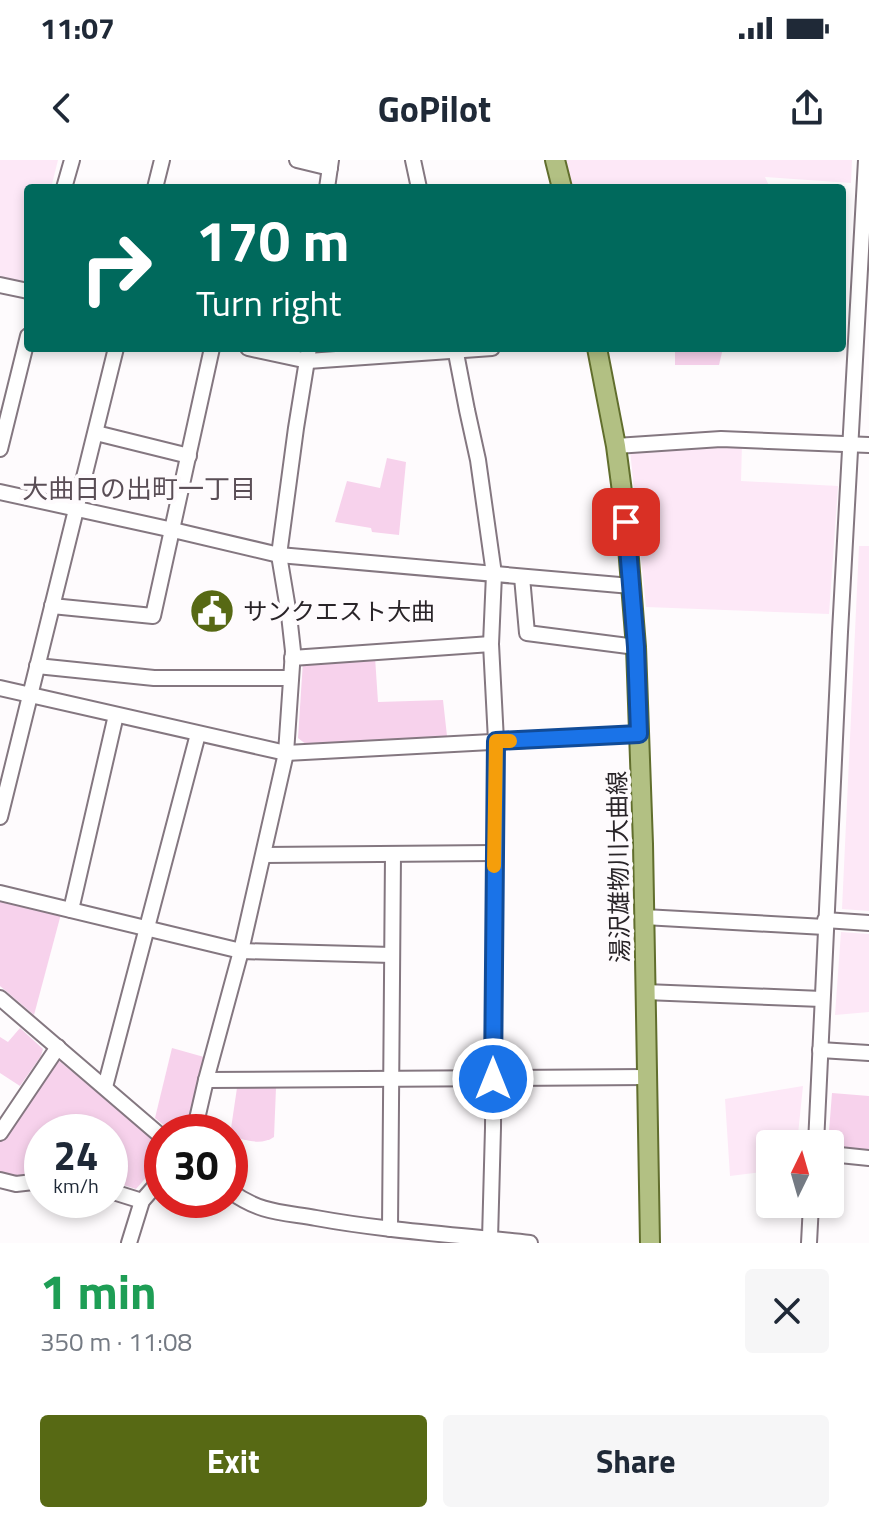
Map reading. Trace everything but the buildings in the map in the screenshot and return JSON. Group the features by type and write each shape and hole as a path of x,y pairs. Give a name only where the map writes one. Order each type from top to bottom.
{"main road":[{"path":"555,160 561,184"},
{"name":"湯沢雄物川大曲線","path":"598,352 616,446 626,522 636,647 650,1243"}],"street":[{"path":"65,184 72,160"},
{"path":"156,184 162,160"},
{"path":"297,160 330,164 328,184"},
{"path":"413,160 418,184"},
{"path":"817,1130 850,444 866,230 866,160"},
{"path":"0,285 24,290"},
{"path":"0,445 24,352"},
{"path":"0,817 115,352"},
{"path":"52,606 153,616 211,352"},
{"path":"282,352 308,355 382,352"},
{"path":"457,352 478,460 494,574 491,644 496,741 490,1239"},
{"path":"198,1114 241,951 286,753 292,658 289,615 279,555 308,355"},
{"path":"96,433 189,456"},
{"path":"616,446 721,439 869,445"},
{"path":"0,492 279,555 631,586"},
{"path":"522,577 527,633 636,647"},
{"path":"292,658 491,644"},
{"path":"37,666 154,678 291,678"},
{"path":"0,688 286,753 639,734"},
{"path":"71,910 116,715"},
{"path":"105,1087 198,734"},
{"path":"264,855 494,853"},
{"path":"390,1229 393,854"},
{"path":"0,893 241,951 392,955"},
{"path":"644,917 869,923"},
{"path":"645,992 822,999"},
{"path":"0,998 144,1121"},
{"path":"0,1133 58,1047"},
{"path":"820,1050 869,1053"},
{"path":"206,1080 646,1077"},
{"path":"844,1155 869,1158"},
{"path":"0,1180 24,1183"},
{"path":"128,1197 142,1201"},
{"path":"134,1242 144,1199"},
{"path":"248,1204 273,1212 442,1239 530,1243"},
{"path":"810,1243 811,1218"},
{"path":"371,1227 371,1243"}],"shaded area":[{"path":"0,160 58,160 52,184 24,184 24,284 0,278"},
{"path":"564,160 852,160 851,183 765,177 768,184 571,184"},
{"path":"675,352 722,352 719,365 675,365"},
{"path":"742,444 741,481 838,486 829,614 646,607 630,450"},
{"path":"387,458 406,462 399,535 372,532 371,528 335,522 347,481 380,488"},
{"path":"859,546 869,546 869,911 842,909"},
{"path":"375,657 378,702 443,700 447,736 307,745 298,738 303,661"},
{"path":"0,900 61,914 34,1015 0,986"},
{"path":"841,932 869,934 869,1012 835,1015"},
{"path":"20,1028 43,1049 20,1086 0,1073 0,1037 8,1042"},
{"path":"172,1048 204,1057 190,1114 156,1114"},
{"path":"58,1060 123,1114 24,1114 24,1178 0,1174 0,1141"},
{"path":"803,1086 798,1130 756,1130 756,1173 730,1176 725,1099"},
{"path":"237,1088 276,1088 274,1137 258,1142 248,1140 248,1114 233,1114"},
{"path":"832,1093 869,1096 869,1153 844,1151 844,1130 829,1130"},
{"path":"128,1118 144,1131 144,1180 136,1189 128,1187"}],"slow traffic":[{"path":"494,866 496,741 510,741"}],"place":[{"name":"サンクエスト大曲","path":"212,611"}],"district":[{"name":"大曲日の出町一丁目","path":"139,488"}],"route":[{"path":"493,1079 496,741 639,734 626,522"}]}
